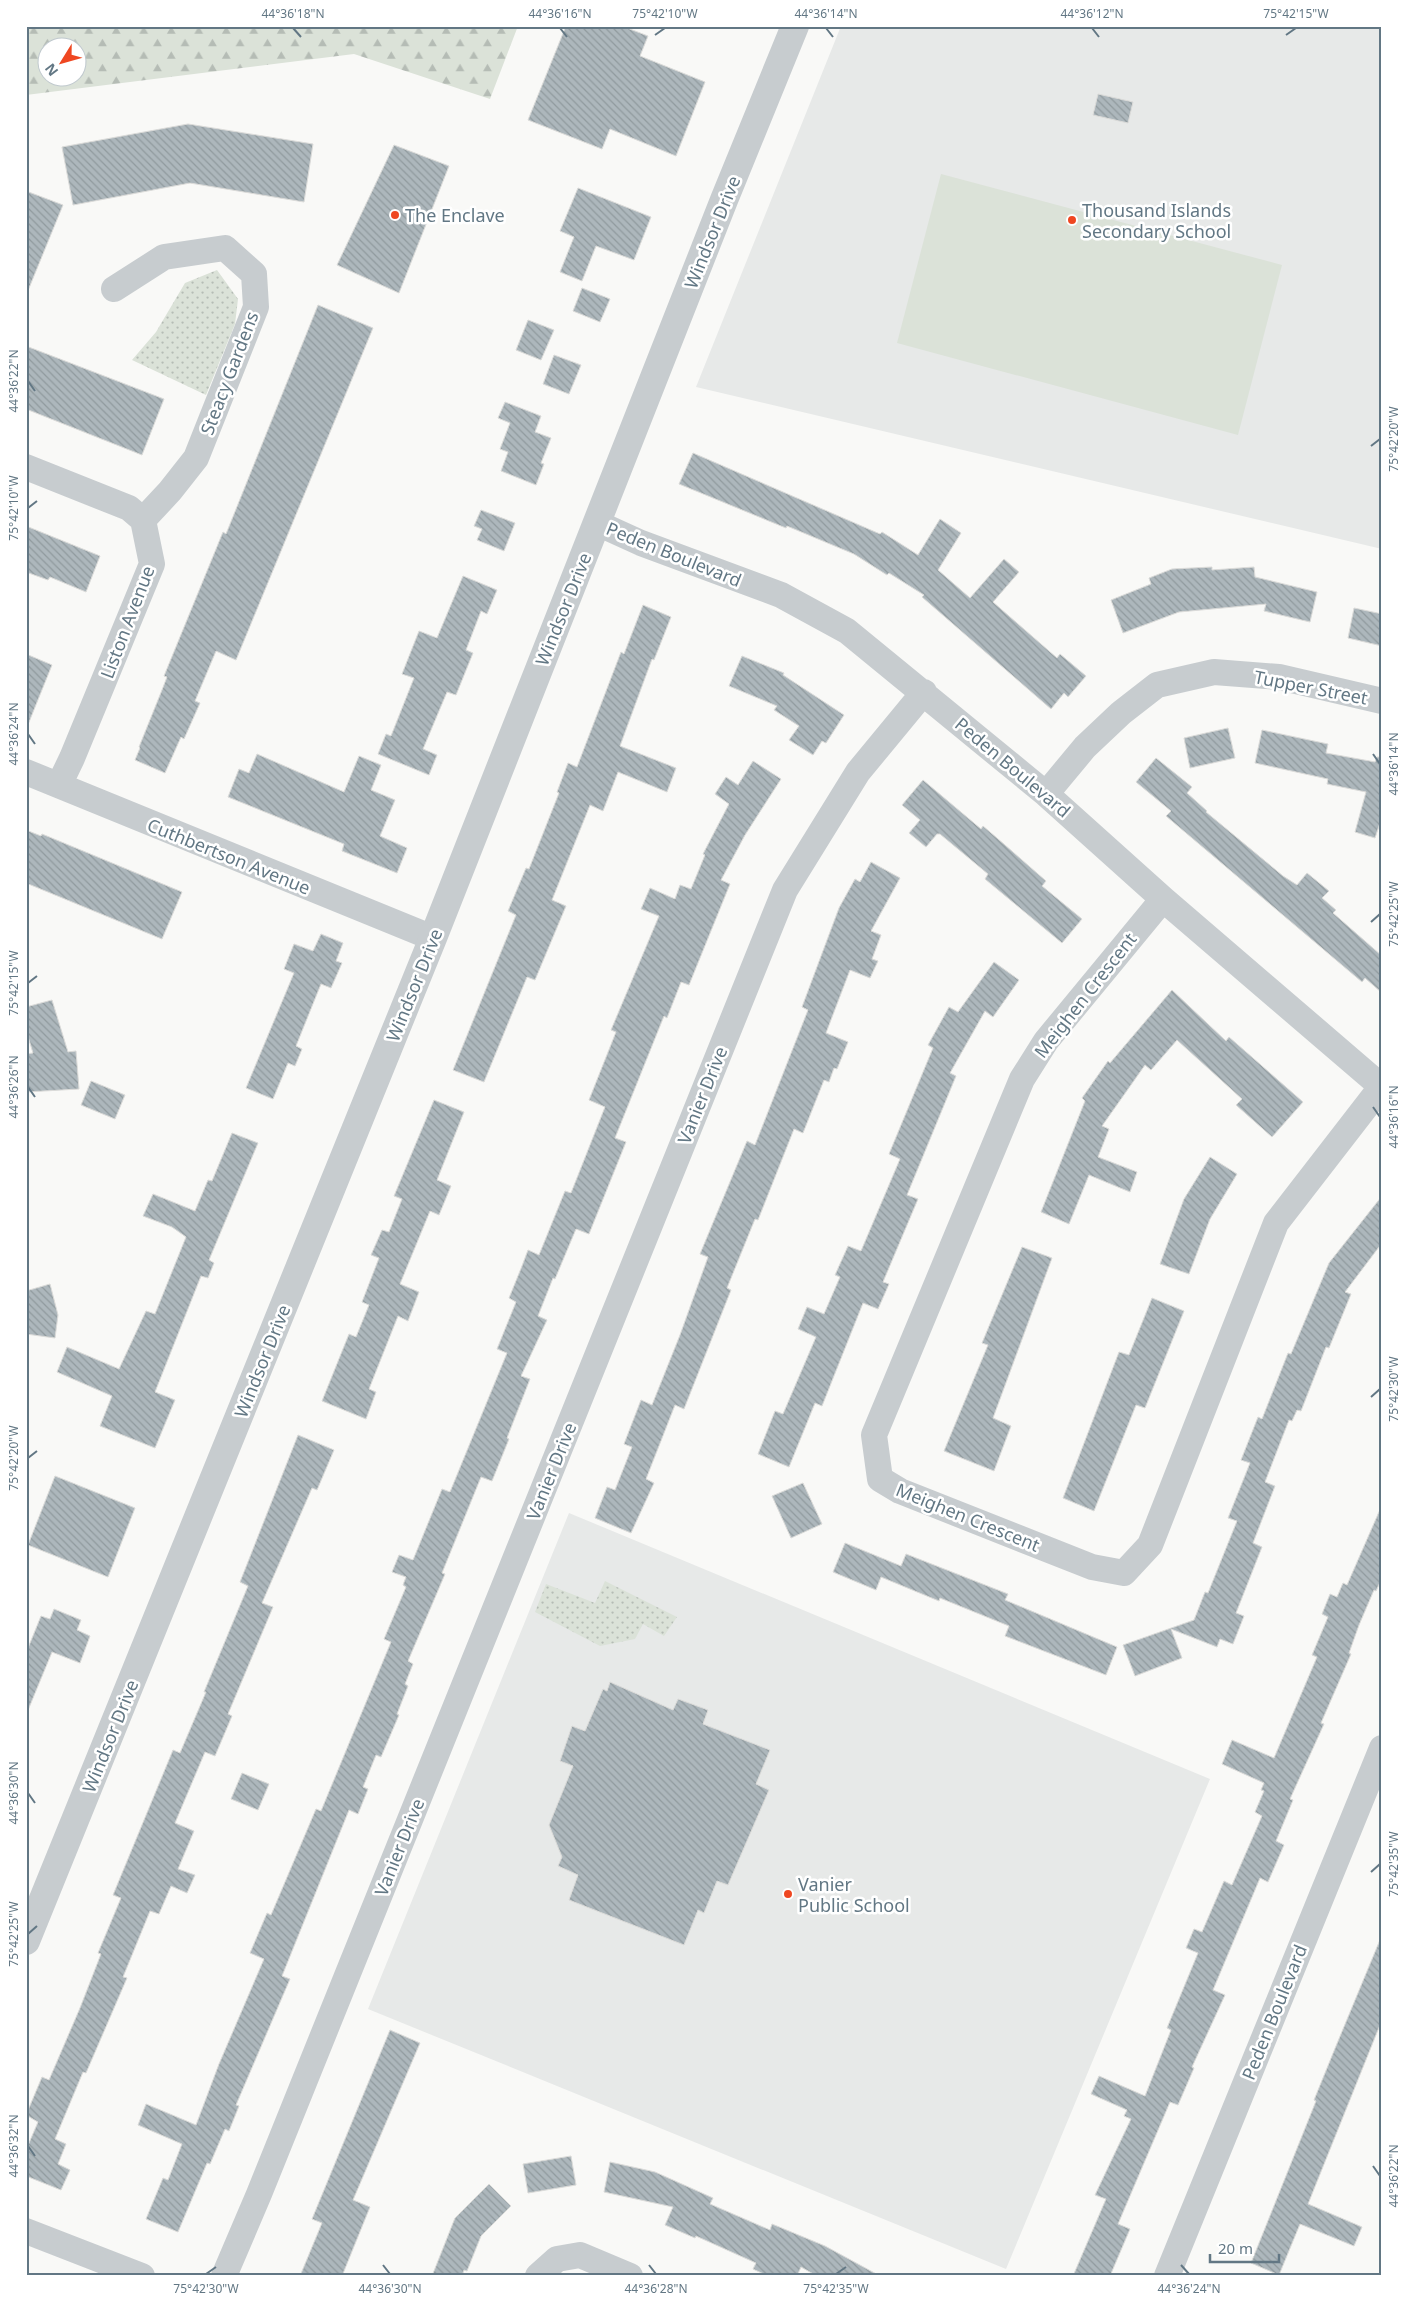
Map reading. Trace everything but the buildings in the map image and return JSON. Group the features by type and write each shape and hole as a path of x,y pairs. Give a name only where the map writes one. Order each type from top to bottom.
{"street":[{"name":"Windsor Drive","path":"26,1941 433,938 724,200 795,26"},
{"name":"Steacy Gardens","path":"114,290 164,257 225,248 254,274 256,307 196,458 170,491 143,520"},
{"path":"26,467 129,508 143,520"},
{"name":"Liston Avenue","path":"59,786 152,564 143,520"},
{"name":"Peden Boulevard","path":"597,523 640,543 781,595 847,631 924,692 1046,794 1163,899 1382,1086"},
{"name":"Tupper Street","path":"1046,794 1085,747 1121,713 1157,686 1214,672 1280,677 1382,701"},
{"name":"Vanier Drive","path":"224,2276 259,2194 785,890 858,772 924,692"},
{"name":"Cuthbertson Avenue","path":"26,772 433,938"},
{"name":"Meighen Crescent","path":"1163,899 1046,1041 1022,1079 874,1435 880,1479 900,1491 1092,1567 1124,1573 1150,1545 1276,1223 1382,1086"},
{"name":"Peden Boulevard","path":"1167,2276 1382,1748"},
{"path":"26,2231 142,2276"},
{"path":"538,2276 557,2259 580,2255 630,2276"}],"shaded area":[{"name":"Thousand Islands Secondary School","path":"841,26 1382,26 1382,549 696,387"},
{"name":"Vanier Public School","path":"569,1513 1210,1779 1006,2269 368,2009"}],"green space":[{"path":"26,26 518,26 490,99 354,54 88,87 88,38 38,38 38,88 82,88 26,95"},
{"path":"941,174 1282,265 1238,435 897,343"},
{"path":"217,270 238,299 235,324 206,395 132,360 156,332 185,283"},
{"path":"605,1581 677,1617 664,1636 643,1624 635,1639 600,1646 535,1612 546,1584 595,1603"}],"place":[{"name":"The Enclave","path":"395,215"},
{"name":"Thousand Islands Secondary School","path":"1072,220"},
{"name":"Vanier Public School","path":"788,1894"}]}
